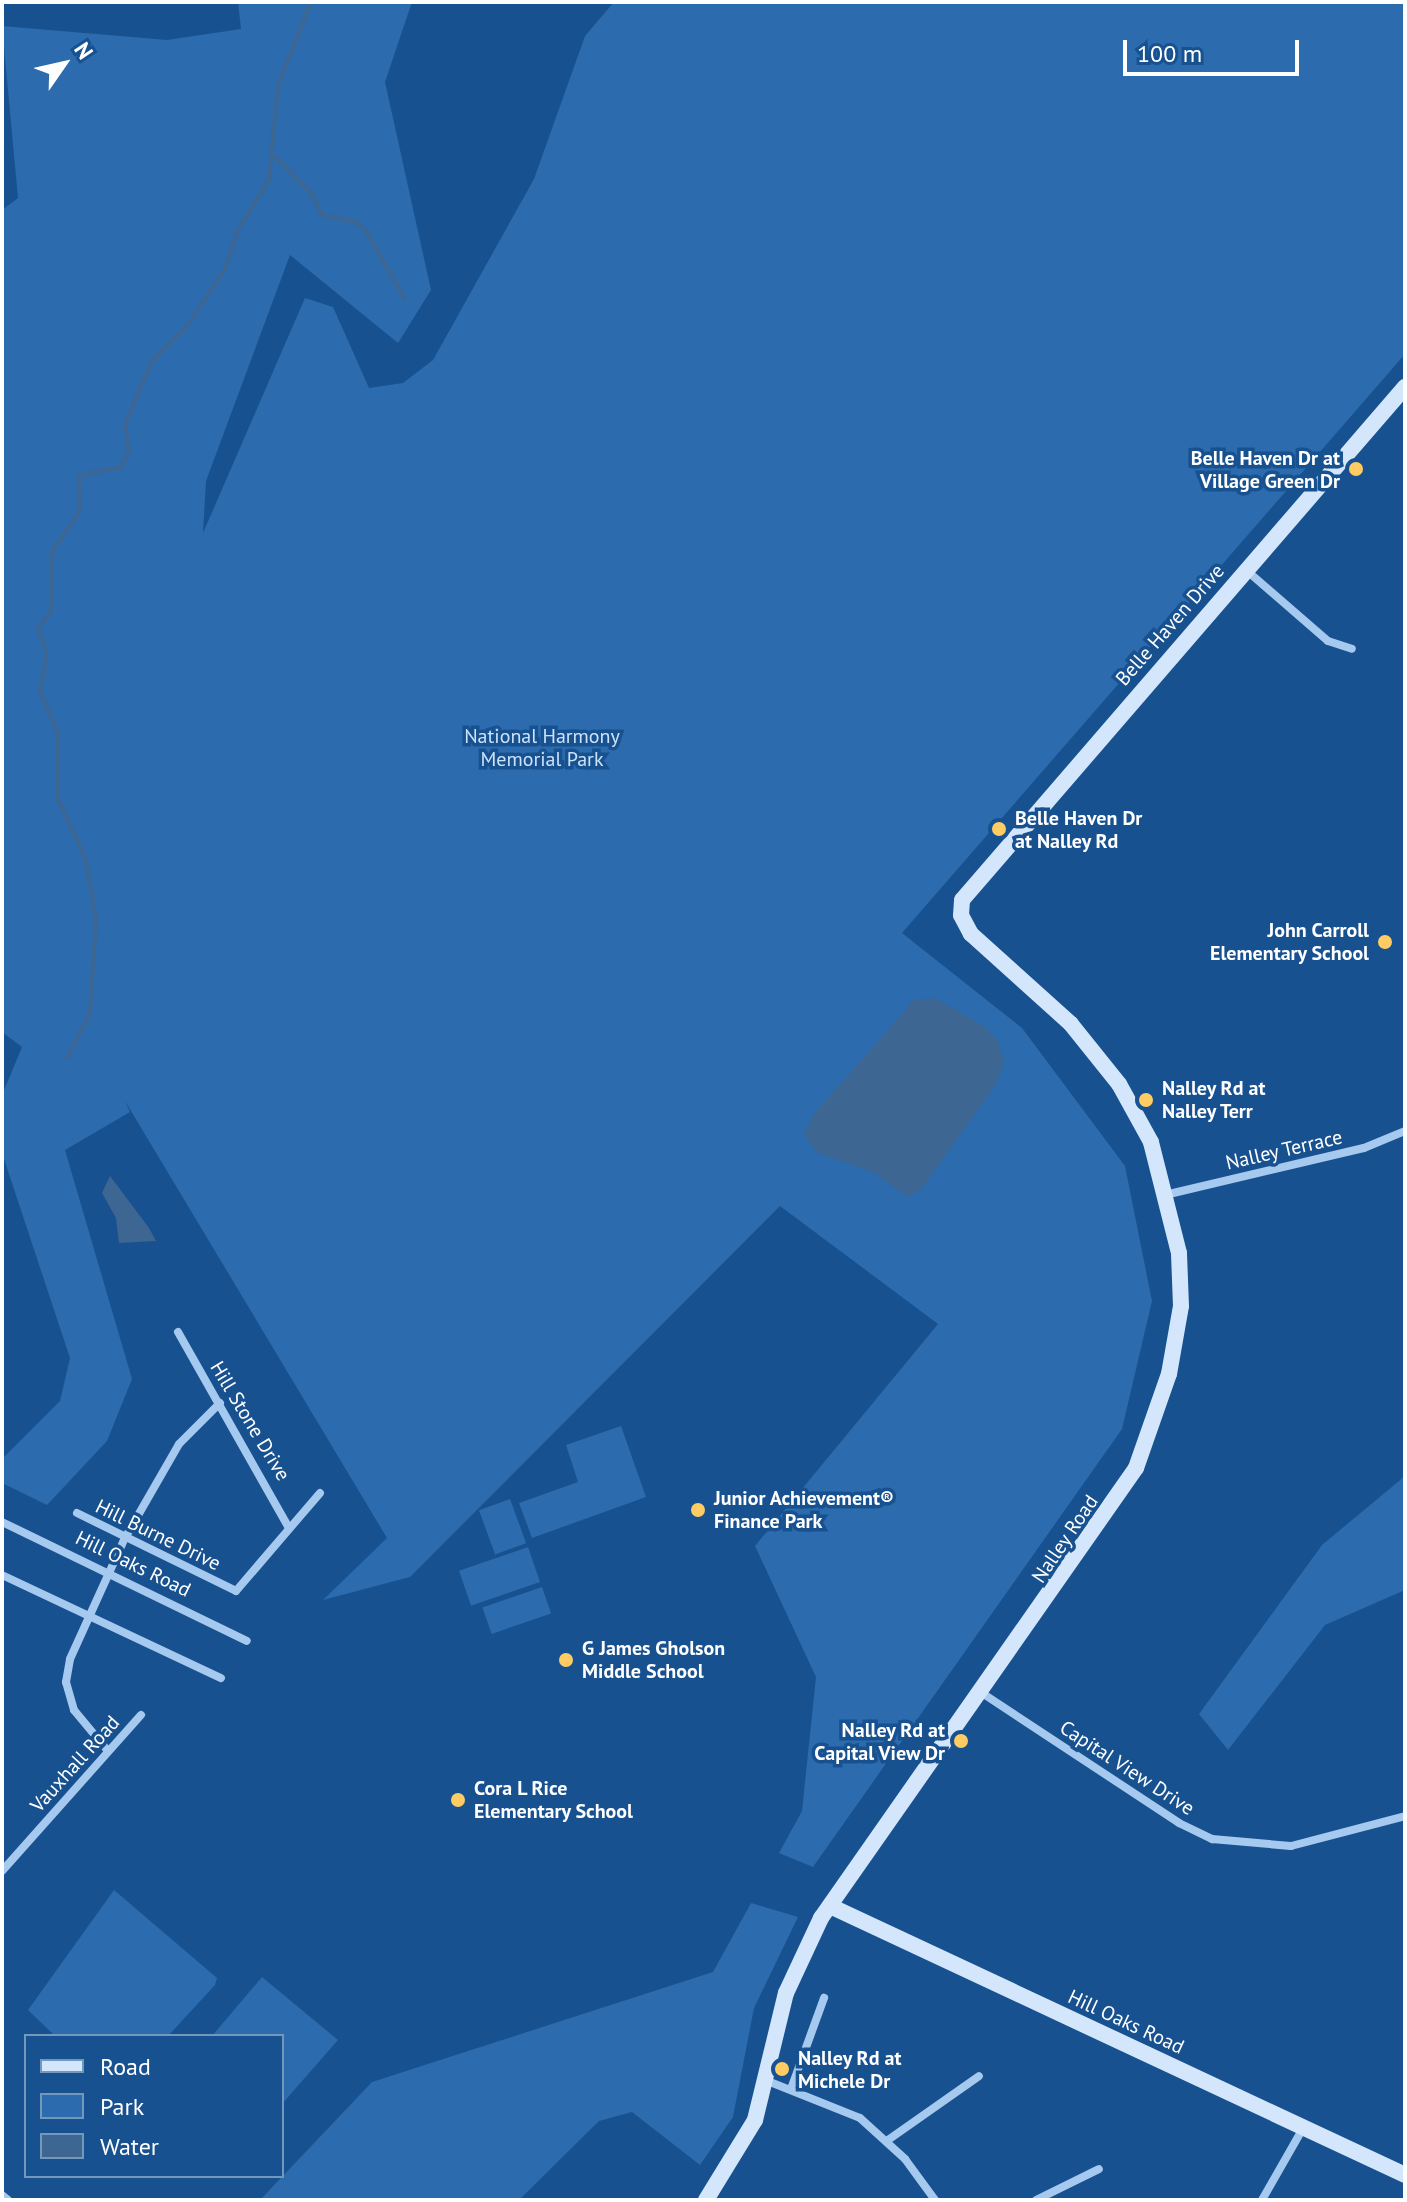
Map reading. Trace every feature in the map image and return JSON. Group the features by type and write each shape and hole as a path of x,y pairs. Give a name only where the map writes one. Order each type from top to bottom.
{"street":[{"name":"Belle Haven Drive","path":"967,892 1405,387"},
{"path":"1246,570 1328,641 1352,649"},
{"name":"Nalley Road","path":"707,2199 743,2146 765,2080 786,1993 830,1906 982,1693 1136,1468 1155,1419 1181,1306 1169,1194 1140,1119 1096,1053 966,927 960,910 967,892"},
{"name":"Nalley Terrace","path":"1169,1194 1364,1148 1405,1131"},
{"name":"Hill Stone Drive","path":"178,1332 289,1528"},
{"path":"108,1751 82,1725 67,1691 70,1659 125,1538 188,1430 220,1403"},
{"path":"289,1528 320,1493"},
{"name":"Hill Burne Drive","path":"77,1513 236,1591 289,1528"},
{"name":"Hill Oaks Road","path":"2,1522 247,1641"},
{"path":"2,1575 221,1678"},
{"name":"Capital View Drive","path":"982,1693 1179,1823 1212,1839 1291,1846 1405,1816"},
{"name":"Vauxhall Road","path":"2,1871 141,1715"},
{"name":"Hill Oaks Road","path":"830,1906 1405,2175"},
{"path":"792,2086 824,1998"},
{"path":"888,2140 979,2076"},
{"path":"765,2080 792,2086 860,2118 888,2140 935,2200"},
{"path":"1262,2200 1303,2127"},
{"path":"1036,2200 1099,2169"},
{"path":"2,2195 8,2200"}],"green space":[{"name":"National Harmony Memorial Park","path":"238,2 412,2 385,82 431,290 398,343 290,255 206,481 203,533 305,298 333,307 369,388 403,383 433,360 534,179 585,36 614,2 1405,2 1405,354 902,933 1022,1028 1125,1166 1152,1301 1122,1429 813,1867 779,1853 802,1811 816,1677 755,1546 938,1324 780,1206 410,1577 323,1600 387,1538 125,1101 130,1112 65,1150 132,1379 107,1441 47,1505 2,1483 2,1459 60,1401 70,1358 2,1153 2,1095 22,1047 2,1032 2,210 18,198 2,26 167,40 241,29"},
{"path":"621,1426 646,1497 532,1538 519,1503 578,1482 566,1445"},
{"path":"1405,1476 1405,1590 1325,1625 1228,1750 1199,1714 1322,1545"},
{"path":"510,1499 526,1543 495,1554 479,1510"},
{"path":"528,1547 540,1582 471,1606 459,1571"},
{"path":"542,1587 551,1613 492,1634 482,1608"},
{"path":"114,1890 217,1978 215,1985 170,2034 53,2034 28,2010"},
{"path":"751,1903 798,1917 754,2008 733,2117 700,2165 632,2112 599,2121 519,2200 260,2200 372,2082 713,1972"},
{"path":"262,1977 338,2040 284,2102 284,2034 214,2034"}],"water":[{"path":"935,998 982,1025 998,1041 1004,1062 996,1084 922,1188 908,1197 873,1172 816,1152 804,1134 813,1115 914,1000"},
{"path":"110,1176 156,1241 119,1243 116,1218 102,1193"}],"waterway":[{"path":"68,1057 90,1013 96,919 86,860 58,799 58,734 40,691 47,655 38,628 51,612 51,553 80,511 79,476 121,467 129,451 125,424 152,361 186,327 225,269 238,230 269,180 278,85 311,2"},
{"path":"276,157 313,195 322,215 356,222 366,231 405,299"}],"place":[{"name":"Belle Haven Dr at Village Green Dr","path":"1356,469"},
{"name":"Belle Haven Dr at Nalley Rd","path":"999,829"},
{"name":"John Carroll Elementary School","path":"1385,942"},
{"name":"Nalley Rd at Nalley Terr","path":"1146,1100"},
{"name":"Junior Achievement® Finance Park","path":"698,1510"},
{"name":"G James Gholson Middle School","path":"566,1660"},
{"name":"Nalley Rd at Capital View Dr","path":"961,1741"},
{"name":"Cora L Rice Elementary School","path":"458,1800"},
{"name":"Nalley Rd at Michele Dr","path":"782,2069"}]}
